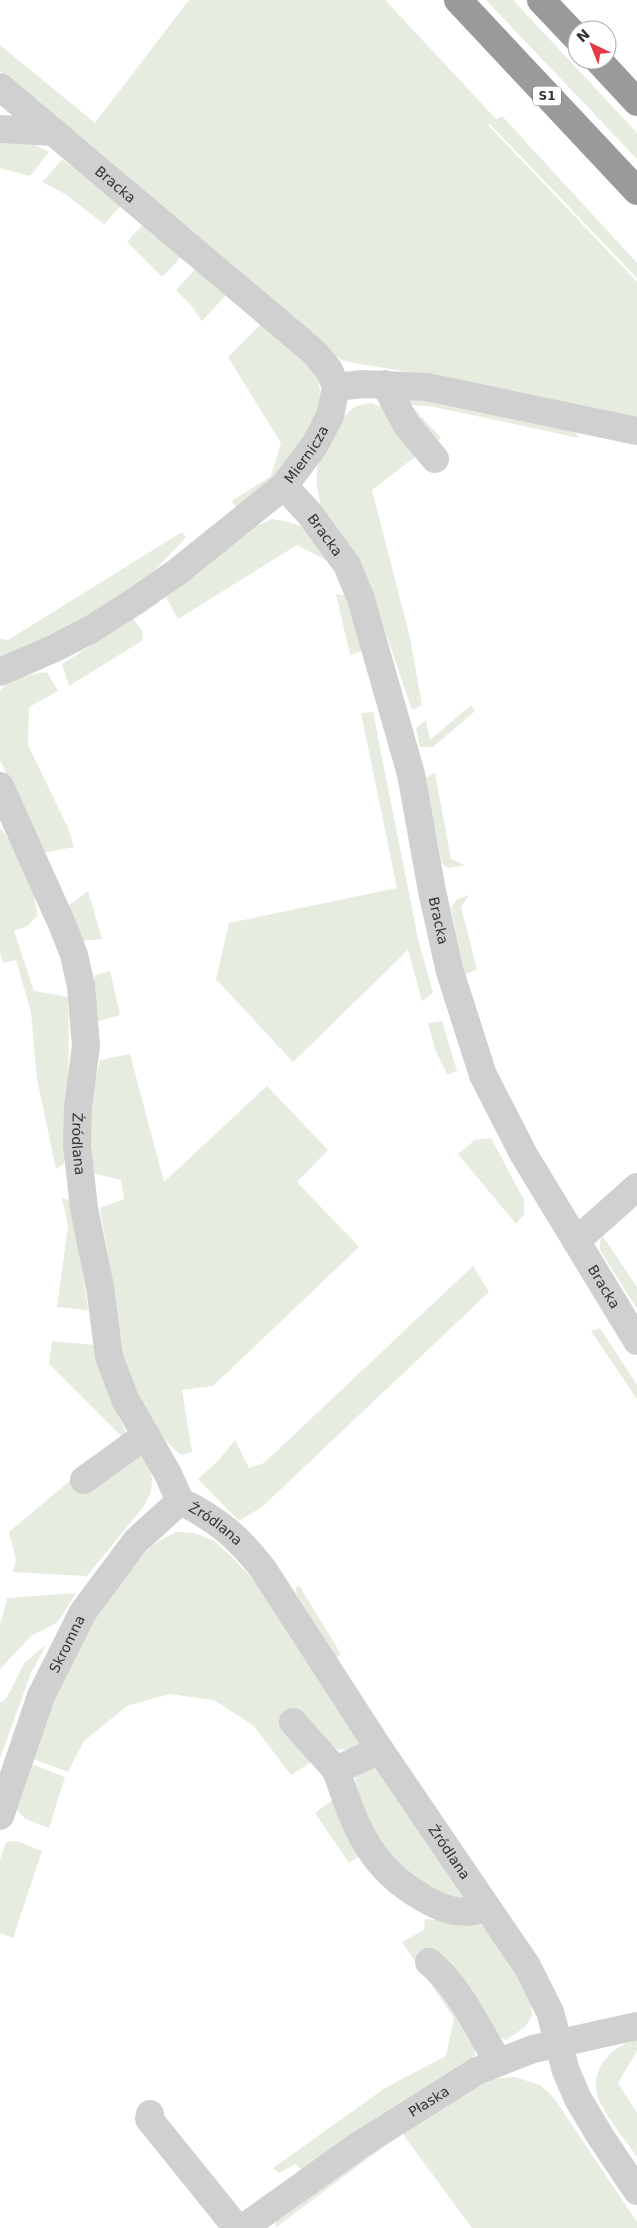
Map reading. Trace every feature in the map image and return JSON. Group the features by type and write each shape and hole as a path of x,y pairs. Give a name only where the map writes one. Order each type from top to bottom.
{"highway":[{"name":"S1","path":"458,0 637,191"},
{"path":"541,0 567,27"},
{"path":"607,70 637,102"}],"street":[{"name":"Bracka","path":"0,87 314,352 329,370 336,387"},
{"path":"0,128 54,132"},
{"path":"385,384 406,424 435,459"},
{"path":"336,387 385,384 427,387 637,431"},
{"name":"Miernicza","path":"0,672 54,650 134,602 177,572 284,486 318,438 330,416 336,387"},
{"name":"Bracka","path":"284,486 309,513 347,565 361,599 411,774 448,963 467,1029 483,1075 524,1155 637,1342"},
{"name":"Źródlana","path":"0,786 68,940 81,986 86,1046 78,1107 77,1145 84,1208 100,1287 109,1357 126,1399 168,1474 180,1501 219,1523 244,1545 283,1598 380,1750 527,1966 550,2012 558,2042 578,2099 637,2191"},
{"path":"576,1241 637,1187"},
{"path":"84,1480 146,1435"},
{"name":"Skromna","path":"0,1816 41,1696 83,1612 136,1541 180,1501"},
{"path":"293,1722 336,1770 364,1840 377,1861 392,1877 407,1889 451,1911 470,1913 487,1908"},
{"path":"336,1770 380,1750"},
{"path":"429,1962 440,1970 456,1990 498,2061"},
{"name":"Płaska","path":"243,2228 410,2112 449,2087 498,2061 558,2042 637,2026"},
{"path":"150,2114 149,2119 237,2228"}],"shaded area":[{"path":"189,0 385,0 496,119 502,116 637,263 637,278 490,124 488,125 637,282 637,420 436,377 344,361 327,351 303,328 0,71 0,45 95,123"},
{"path":"486,0 513,0 567,58 567,70 578,70 637,133 637,159"},
{"path":"0,138 30,142 49,152 30,176 0,168"},
{"path":"62,160 94,179 124,203 104,224 65,194 42,182"},
{"path":"146,221 184,254 162,277 127,242"},
{"path":"198,266 228,293 202,321 191,305 176,290"},
{"path":"264,321 316,370 320,390 319,408 286,469 236,508 232,501 271,476 281,443 228,357"},
{"path":"416,396 570,425 579,438 429,406 411,405 441,438 431,445 405,411 404,404 408,399"},
{"path":"371,403 382,407 420,453 372,490 410,638 422,705 412,710 375,601 321,506 317,488 317,467 339,420 356,406"},
{"path":"272,519 294,523 307,531 317,542 328,561 297,545 178,619 166,597 254,527"},
{"path":"182,532 186,537 143,583 29,651 0,657 0,639 8,640"},
{"path":"336,594 349,596 364,650 350,655"},
{"path":"133,619 142,630 143,640 69,686 62,664"},
{"path":"47,672 58,691 29,707 28,745 68,828 74,847 42,853 0,760 0,690 22,678"},
{"path":"471,705 475,711 433,747 420,747 416,728 426,720 430,740"},
{"path":"373,712 418,939 433,993 422,1001 408,950 293,1062 216,979 229,923 397,888 361,713"},
{"path":"435,773 451,859 465,865 447,868 442,863 425,778"},
{"path":"0,828 19,858 34,894 37,916 27,926 14,931 34,991 68,997 67,1156 63,1165 56,1169 37,1079 31,1012 16,960 3,963 0,952"},
{"path":"88,891 102,939 81,941 68,906"},
{"path":"469,895 461,907 477,970 465,974 451,908 456,900"},
{"path":"110,971 120,1015 96,1022 91,991 95,975"},
{"path":"442,1021 457,1071 447,1075 435,1049 428,1023"},
{"path":"130,1054 164,1182 267,1086 328,1150 297,1182 359,1247 213,1386 182,1390 192,1452 181,1455 161,1435 152,1422 136,1394 124,1366 119,1345 113,1284 100,1208 124,1199 121,1180 92,1173 90,1116 100,1060"},
{"path":"491,1138 524,1200 524,1214 516,1224 458,1154 475,1140"},
{"path":"62,1198 73,1201 88,1310 57,1307 68,1226"},
{"path":"602,1235 637,1287 637,1309 600,1250"},
{"path":"473,1266 489,1292 263,1506 239,1521 198,1479 218,1461 235,1440 249,1468 264,1463"},
{"path":"600,1328 637,1385 637,1399 591,1331"},
{"path":"52,1341 94,1345 108,1392 127,1435 150,1467 152,1480 151,1491 144,1506 87,1576 13,1572 16,1560 9,1532 122,1437 49,1364"},
{"path":"176,1532 195,1533 214,1541 256,1583 361,1738 359,1746 350,1750 337,1749 289,1713 311,1762 291,1775 254,1726 214,1700 169,1694 127,1706 84,1741 68,1772 33,1759 55,1693 95,1615 152,1545"},
{"path":"299,1585 341,1654 336,1658 297,1595 295,1589"},
{"path":"76,1593 57,1623 31,1636 0,1669 0,1625 7,1598"},
{"path":"46,1645 31,1673 0,1758 0,1702 6,1699 25,1662"},
{"path":"32,1764 65,1777 49,1828 26,1819 17,1810"},
{"path":"374,1766 386,1780 467,1901 431,1892 385,1854 361,1805 355,1777 358,1767"},
{"path":"335,1798 362,1854 349,1863 315,1813"},
{"path":"17,1841 42,1851 13,1938 0,1933 0,1860 6,1842"},
{"path":"425,1919 480,1924 496,1938 531,2004 532,2016 525,2027 506,2040 498,2037 476,2049 474,2056 468,2062 302,2170 295,2164 279,2173 273,2168 385,2088 446,2056 454,2018 402,1942 424,1930"},
{"path":"637,2039 637,2051 618,2083 637,2113 637,2157 612,2123 600,2102 596,2091 596,2081 598,2071 610,2054"},
{"path":"515,2077 540,2085 554,2098 637,2222 637,2228 472,2228 402,2133 275,2228 277,2218 375,2145 481,2080"}]}
